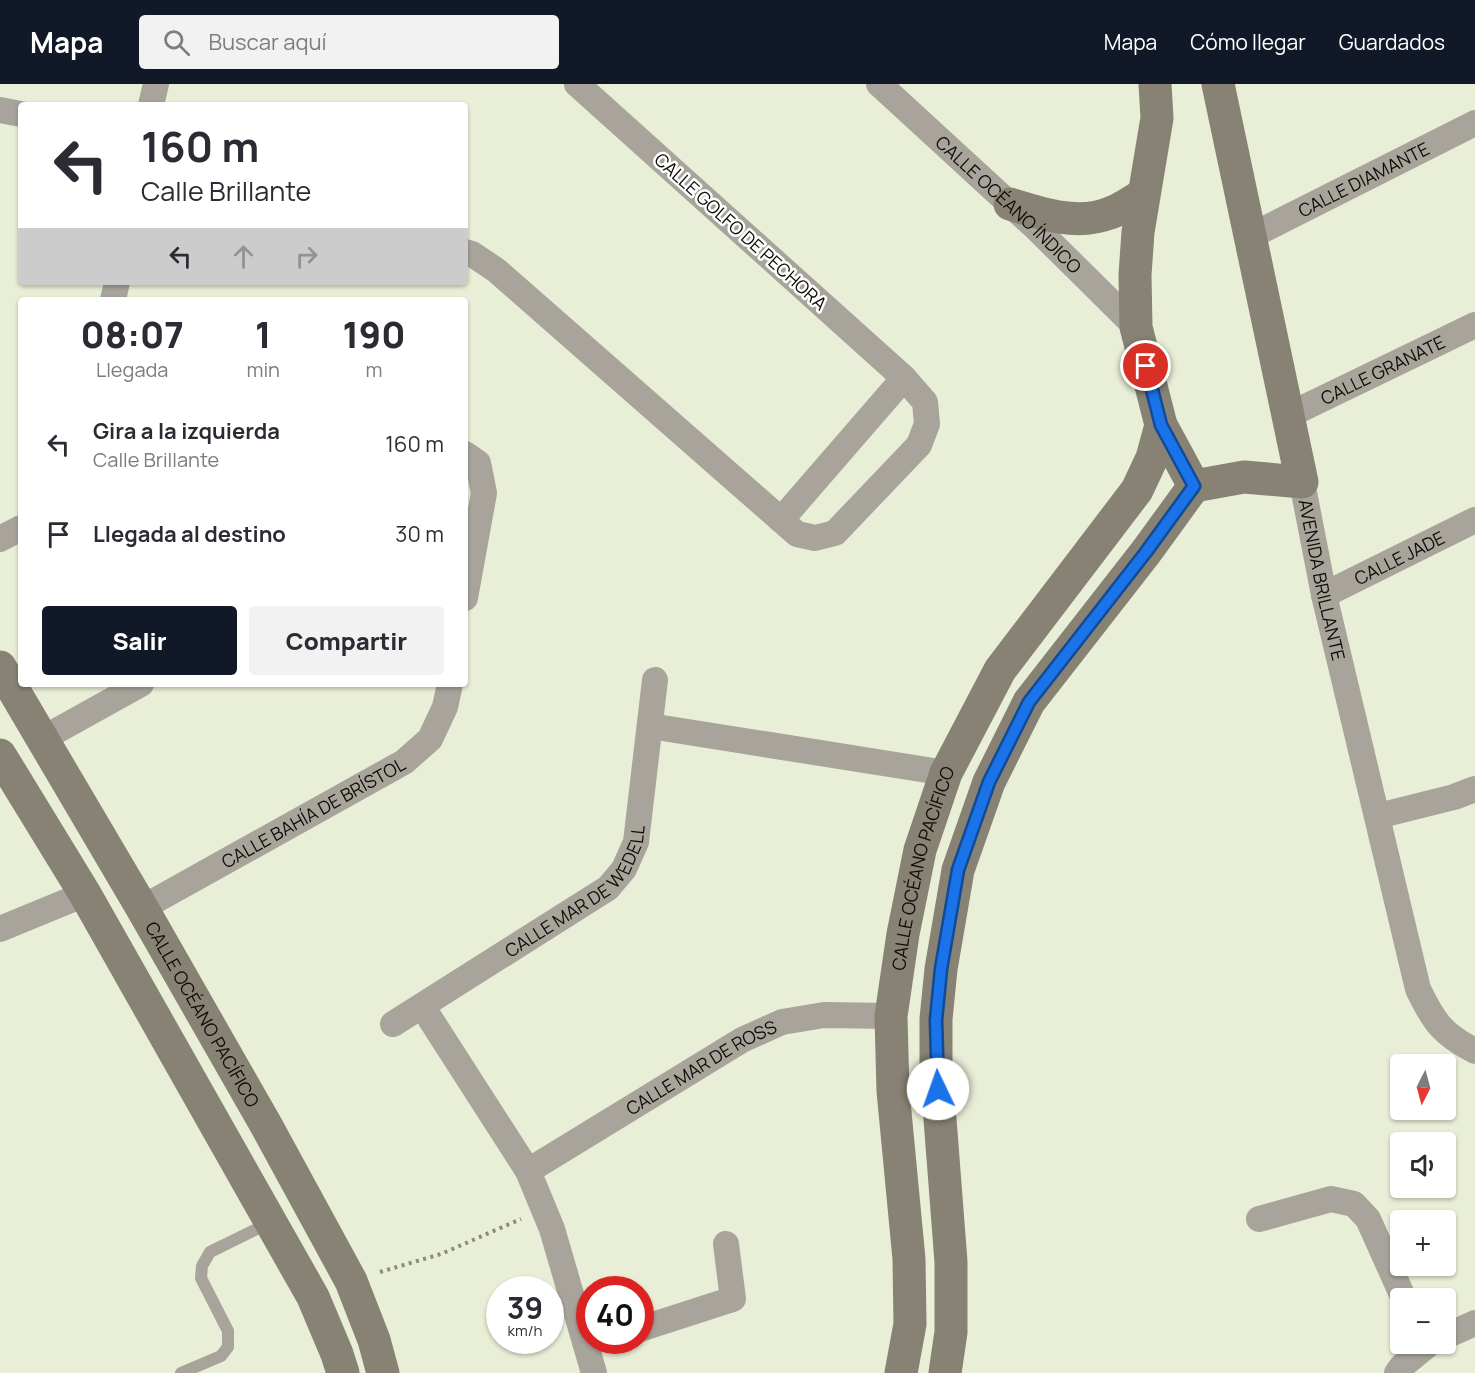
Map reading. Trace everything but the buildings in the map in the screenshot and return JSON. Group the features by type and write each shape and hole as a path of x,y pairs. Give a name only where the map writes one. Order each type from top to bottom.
{"street":[{"path":"152,102 156,84"},
{"name":"CALLE GOLFO DE PECHORA","path":"468,253 496,270 797,534 815,538 835,532 920,445 927,424 925,402 904,378 577,84"},
{"name":"CALLE OCÉANO ÍNDICO","path":"879,84 1010,204 1136,327"},
{"path":"1155,84 1157,118 1137,243 1136,327 1161,425 1194,486 1244,477 1302,482"},
{"name":"AVENIDA BRILLANTE","path":"1218,84 1290,416 1324,595 1418,989 1430,1015 1452,1039 1475,1051"},
{"path":"0,110 18,113"},
{"name":"CALLE DIAMANTE","path":"1251,236 1475,123"},
{"path":"1010,204 1044,215 1075,220 1109,213 1143,195"},
{"name":"CALLE GRANATE","path":"1290,416 1475,325"},
{"path":"781,520 904,378"},
{"name":"CALLE OCÉANO PACÍFICO","path":"901,1373 910,1324 909,1259 893,1091 891,1016 903,934 920,850 946,773 1000,670 1137,490 1152,458 1161,425"},
{"path":"468,456 478,463 484,493 468,581"},
{"name":"CALLE OCÉANO PACÍFICO","path":"945,1373 951,1332 951,1262 936,1067 936,1020 941,969 958,870 989,782 1029,702 1146,552 1194,486"},
{"name":"CALLE JADE","path":"1324,595 1475,520"},
{"path":"0,539 18,530"},
{"name":"CALLE OCÉANO PACÍFICO","path":"0,668 142,908 266,1125 351,1281 374,1340 383,1373"},
{"name":"CALLE MAR DE WEDELL","path":"393,1024 608,888 624,869 636,842 641,815 655,680"},
{"path":"42,739 136,687"},
{"name":"CALLE BAHÍA DE BRÍSTOL","path":"142,908 404,762 430,739 445,707 449,687"},
{"path":"650,726 946,773"},
{"path":"0,756 85,894 313,1297 343,1373"},
{"path":"1378,816 1454,797 1475,789"},
{"path":"891,1016 920,935 937,900 958,870"},
{"path":"0,929 85,894"},
{"path":"422,1006 528,1171 576,1292"},
{"name":"CALLE MAR DE ROSS","path":"528,1171 742,1041 782,1022 824,1015 891,1016"},
{"path":"227,1146 266,1125"},
{"path":"1259,1219 1331,1199 1354,1204 1368,1219 1399,1288"},
{"path":"654,1324 733,1299 726,1244"},
{"path":"1456,1332 1475,1323"},
{"path":"594,1373 595,1354"},
{"path":"1397,1373 1417,1354"}],"lane":[{"path":"181,1373 221,1356 228,1347 228,1331 201,1278 202,1266 210,1252 271,1222"}],"path":[{"path":"351,1281 441,1254 544,1209"}],"route":[{"path":"938,1089 936,1020 941,969 958,870 989,782 1029,702 1146,552 1194,486 1161,425 1146,366"}]}
